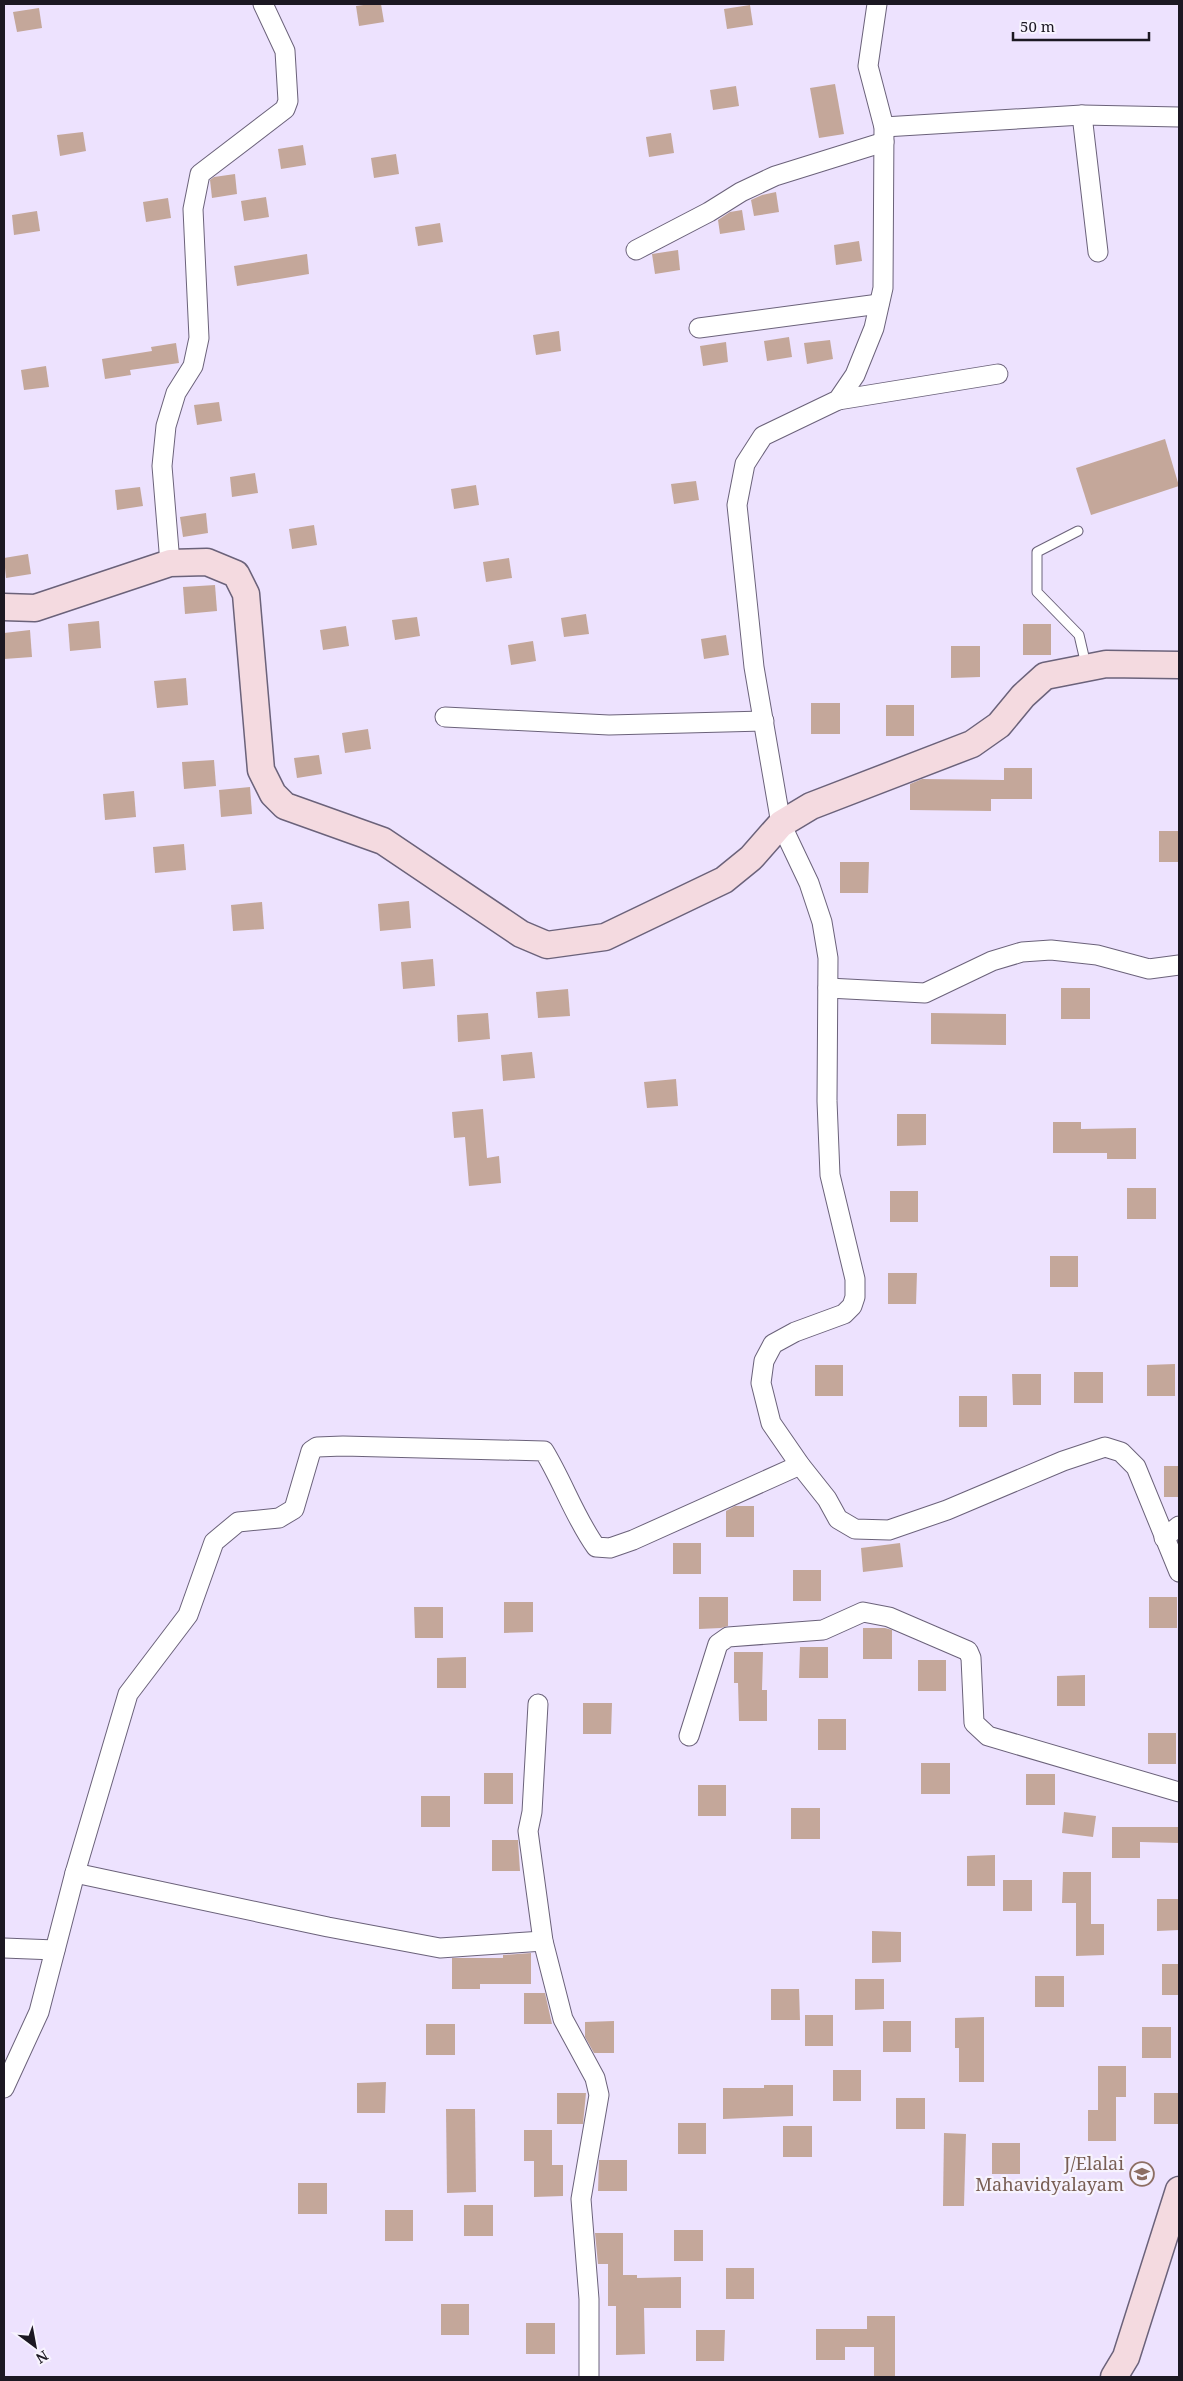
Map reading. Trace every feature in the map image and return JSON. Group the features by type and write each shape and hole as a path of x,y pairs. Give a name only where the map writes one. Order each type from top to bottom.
{"street":[{"path":"170,563 162,466 166,426 176,393 193,366 199,338 194,209 200,174 285,110 288,101 285,51 263,4"},
{"path":"838,400 855,375 874,328 883,288 884,135 868,66 877,4"},
{"path":"1082,115 1098,252"},
{"path":"636,250 709,212 741,192 775,176 884,135 1082,115 1179,118"},
{"path":"699,328 879,304"},
{"path":"998,374 838,400 763,436 745,464 737,505 754,667 781,824 809,883 822,922 828,958 827,1101 830,1175 855,1279 855,1297 852,1306 844,1314 795,1332 773,1344 764,1361 761,1383 771,1423 800,1465 827,1499 838,1519 855,1529 889,1530 947,1510 1063,1461 1105,1448 1121,1452 1136,1467 1179,1572"},
{"path":"4,607 35,608 170,563 207,562 236,574 246,594 261,770 273,794 285,806 383,841 521,934 547,945 605,937 724,880 751,858 781,824 811,806 972,744 999,726 1023,696 1045,676 1106,664 1179,665"},
{"path":"445,717 610,725 764,721"},
{"path":"828,988 925,993 992,961 1022,952 1051,950 1097,955 1149,969 1179,965"},
{"path":"4,2088 39,2012 75,1873 128,1694 188,1615 214,1542 238,1522 279,1518 294,1509 308,1456 317,1447 544,1451 558,1474 588,1536 596,1547 610,1548 633,1540 800,1465"},
{"path":"1164,1538 1179,1526"},
{"path":"689,1736 718,1644 728,1637 823,1630 863,1612 889,1617 968,1651 971,1658 974,1722 988,1736 1179,1792"},
{"path":"538,1704 532,1812 528,1831 543,1940 563,2019 595,2078 599,2095 581,2199 589,2300 589,2377"},
{"path":"75,1873 328,1928 440,1948 543,1940"},
{"path":"4,1948 55,1950"},
{"path":"1114,2377 1126,2356 1179,2190"}],"lane":[{"path":"1078,531 1037,552 1037,592 1080,635 1087,668"}],"building":[{"path":"381,4 384,22 359,26 356,6"},
{"path":"750,5 753,25 727,29 724,9"},
{"path":"39,8 42,28 17,32 13,12"},
{"path":"835,84 844,134 819,138 810,88"},
{"path":"736,86 739,106 713,110 710,90"},
{"path":"83,132 86,151 60,156 57,135"},
{"path":"671,133 674,153 649,157 646,137"},
{"path":"303,145 306,165 281,169 278,149"},
{"path":"396,154 399,174 374,178 371,158"},
{"path":"235,174 237,194 212,198 210,180 214,177"},
{"path":"776,192 779,212 754,216 751,200"},
{"path":"266,197 269,217 244,221 241,201"},
{"path":"168,198 171,218 146,222 143,202"},
{"path":"742,210 745,230 720,234 718,220 730,212"},
{"path":"37,211 40,231 14,235 12,215"},
{"path":"440,223 443,242 418,246 415,227"},
{"path":"859,241 862,261 836,265 834,245"},
{"path":"678,250 680,270 655,274 652,254"},
{"path":"307,254 309,274 237,286 234,266"},
{"path":"559,331 561,351 536,355 533,335"},
{"path":"789,337 792,357 767,361 764,341"},
{"path":"830,340 833,359 807,364 804,343"},
{"path":"726,342 728,362 703,366 700,346"},
{"path":"176,343 179,363 130,370 131,375 105,379 102,359 152,351 151,347"},
{"path":"46,366 49,387 24,390 21,370"},
{"path":"219,402 222,421 197,425 194,405"},
{"path":"1165,439 1179,486 1091,515 1076,468"},
{"path":"255,473 258,493 232,497 230,477"},
{"path":"696,481 699,500 674,504 671,484"},
{"path":"476,485 479,505 454,509 451,489"},
{"path":"140,487 143,506 117,510 115,490"},
{"path":"206,513 208,533 183,537 180,517"},
{"path":"314,525 317,545 292,549 289,529"},
{"path":"28,554 31,574 6,578 4,558"},
{"path":"509,558 512,578 486,582 483,562"},
{"path":"215,585 217,611 185,614 183,587"},
{"path":"586,614 589,634 564,637 561,618"},
{"path":"417,617 420,636 395,640 392,620"},
{"path":"99,621 101,648 70,651 68,624"},
{"path":"1023,624 1051,624 1051,655 1023,655"},
{"path":"346,626 349,646 323,650 320,630"},
{"path":"30,630 32,657 4,659 4,633"},
{"path":"726,635 729,655 704,659 701,639"},
{"path":"533,641 536,661 511,665 508,645"},
{"path":"951,646 980,646 980,677 951,678"},
{"path":"186,678 188,705 157,708 154,681"},
{"path":"811,703 840,703 840,734 811,734"},
{"path":"886,705 914,705 914,736 886,736"},
{"path":"368,729 371,749 345,753 342,733"},
{"path":"319,755 322,774 297,778 294,758"},
{"path":"214,760 216,786 184,789 182,762"},
{"path":"1004,768 1032,768 1032,799 991,799 991,811 910,810 910,784 922,779 1004,780"},
{"path":"250,787 252,814 221,817 219,790"},
{"path":"134,791 136,817 105,820 103,794"},
{"path":"1159,831 1179,831 1179,862 1159,862"},
{"path":"184,844 186,870 155,873 153,847"},
{"path":"840,862 869,862 868,893 840,893"},
{"path":"409,901 411,928 380,931 378,904"},
{"path":"262,902 264,929 233,931 231,905"},
{"path":"433,959 435,986 403,989 401,962"},
{"path":"1061,988 1090,988 1090,1019 1061,1019"},
{"path":"568,989 570,1016 538,1018 536,992"},
{"path":"488,1013 490,1039 458,1042 457,1015"},
{"path":"931,1013 1006,1014 1006,1045 931,1044"},
{"path":"532,1052 535,1078 503,1081 501,1055"},
{"path":"676,1079 678,1106 647,1108 644,1082"},
{"path":"483,1109 487,1158 499,1156 501,1183 469,1186 465,1137 454,1138 452,1112"},
{"path":"897,1114 926,1114 926,1145 897,1146"},
{"path":"1053,1122 1081,1122 1081,1129 1136,1128 1136,1159 1107,1159 1107,1153 1053,1153"},
{"path":"1127,1188 1156,1188 1156,1219 1127,1219"},
{"path":"890,1191 918,1191 918,1222 890,1222"},
{"path":"1050,1256 1078,1256 1078,1287 1050,1287"},
{"path":"888,1273 917,1273 916,1304 888,1304"},
{"path":"1175,1364 1175,1396 1147,1396 1147,1365"},
{"path":"815,1365 843,1365 843,1396 815,1396"},
{"path":"1074,1372 1103,1372 1103,1403 1074,1403"},
{"path":"1012,1374 1041,1374 1041,1405 1013,1405"},
{"path":"959,1396 987,1396 987,1427 959,1427"},
{"path":"1164,1466 1179,1466 1179,1497 1164,1497"},
{"path":"735,1506 754,1506 754,1537 726,1537 726,1511"},
{"path":"673,1543 701,1543 701,1574 673,1574"},
{"path":"900,1543 903,1567 863,1572 861,1548"},
{"path":"793,1570 821,1570 821,1601 793,1601"},
{"path":"699,1597 728,1597 728,1626 699,1629"},
{"path":"1149,1597 1177,1597 1177,1628 1149,1628"},
{"path":"504,1602 533,1602 533,1632 504,1633"},
{"path":"414,1607 443,1607 443,1638 415,1638"},
{"path":"863,1628 885,1628 892,1630 892,1659 863,1659"},
{"path":"800,1647 828,1647 828,1678 799,1678"},
{"path":"734,1652 763,1652 762,1690 767,1690 767,1721 739,1721 738,1683 734,1683"},
{"path":"466,1657 466,1688 437,1688 437,1658"},
{"path":"918,1660 946,1660 946,1691 918,1691"},
{"path":"1085,1675 1085,1706 1057,1706 1057,1676"},
{"path":"583,1703 612,1703 611,1734 583,1734"},
{"path":"818,1719 846,1719 846,1750 818,1750"},
{"path":"1148,1733 1176,1733 1176,1764 1148,1764"},
{"path":"921,1763 950,1763 950,1794 921,1794"},
{"path":"484,1773 513,1773 513,1804 484,1804"},
{"path":"1026,1774 1055,1774 1055,1805 1026,1805"},
{"path":"698,1785 726,1785 726,1816 698,1816"},
{"path":"421,1796 450,1796 450,1827 421,1827"},
{"path":"791,1808 820,1808 820,1839 791,1839"},
{"path":"1064,1812 1096,1816 1093,1837 1062,1833"},
{"path":"1112,1827 1179,1827 1179,1843 1140,1842 1140,1858 1112,1858"},
{"path":"492,1840 518,1840 520,1871 492,1871"},
{"path":"995,1855 995,1886 967,1886 967,1856"},
{"path":"1063,1872 1091,1872 1091,1924 1104,1924 1104,1955 1076,1956 1076,1903 1062,1903"},
{"path":"1003,1880 1032,1880 1032,1911 1003,1911"},
{"path":"1157,1899 1179,1899 1179,1930 1157,1931"},
{"path":"872,1931 901,1932 901,1962 872,1963"},
{"path":"531,1953 531,1984 480,1984 480,1989 452,1989 452,1958 503,1958 503,1955"},
{"path":"1162,1964 1179,1964 1179,1995 1162,1995"},
{"path":"1035,1976 1064,1976 1064,2007 1035,2007"},
{"path":"855,1979 884,1979 884,2009 855,2010"},
{"path":"771,1989 799,1989 800,2020 771,2020"},
{"path":"524,1993 545,1993 552,2024 524,2024"},
{"path":"805,2015 833,2015 833,2046 805,2046"},
{"path":"984,2017 984,2082 959,2082 959,2048 955,2048 955,2018"},
{"path":"614,2021 614,2053 594,2053 585,2037 585,2022"},
{"path":"883,2021 911,2021 911,2052 883,2052"},
{"path":"426,2024 455,2024 455,2055 426,2055"},
{"path":"1142,2027 1171,2027 1171,2058 1142,2058"},
{"path":"1098,2066 1126,2066 1126,2097 1116,2097 1116,2141 1088,2141 1088,2110 1098,2110"},
{"path":"833,2070 861,2070 861,2101 833,2101"},
{"path":"386,2082 385,2113 357,2113 357,2083"},
{"path":"764,2085 793,2085 793,2116 723,2119 723,2088 764,2088"},
{"path":"557,2093 586,2093 583,2124 557,2124"},
{"path":"1154,2093 1179,2093 1179,2124 1154,2124"},
{"path":"896,2098 925,2098 925,2129 896,2129"},
{"path":"446,2109 475,2109 476,2192 447,2193"},
{"path":"678,2123 706,2123 706,2154 678,2154"},
{"path":"783,2126 812,2126 812,2157 783,2157"},
{"path":"524,2130 552,2130 552,2165 563,2165 563,2196 534,2197 534,2161 524,2161"},
{"path":"944,2133 966,2134 964,2206 943,2206"},
{"path":"992,2143 1020,2143 1020,2174 992,2174"},
{"path":"599,2160 627,2160 627,2191 598,2191"},
{"path":"298,2183 327,2183 327,2214 298,2214"},
{"path":"464,2205 493,2205 493,2236 464,2236"},
{"path":"385,2210 413,2210 413,2241 385,2241"},
{"path":"674,2230 703,2230 703,2261 674,2261"},
{"path":"595,2233 623,2233 623,2275 637,2275 637,2278 681,2277 681,2308 644,2308 645,2354 616,2355 616,2306 608,2306 608,2264 598,2264"},
{"path":"726,2268 754,2268 754,2299 726,2299"},
{"path":"441,2304 469,2304 469,2335 441,2335"},
{"path":"867,2316 895,2316 895,2377 874,2377 874,2347 845,2347 845,2360 816,2360 816,2329 867,2329"},
{"path":"526,2323 555,2323 555,2354 526,2354"},
{"path":"696,2330 725,2330 724,2361 696,2361"}],"place":[{"name":"J/Elalai Mahavidyalayam","path":"1142,2174"}]}
